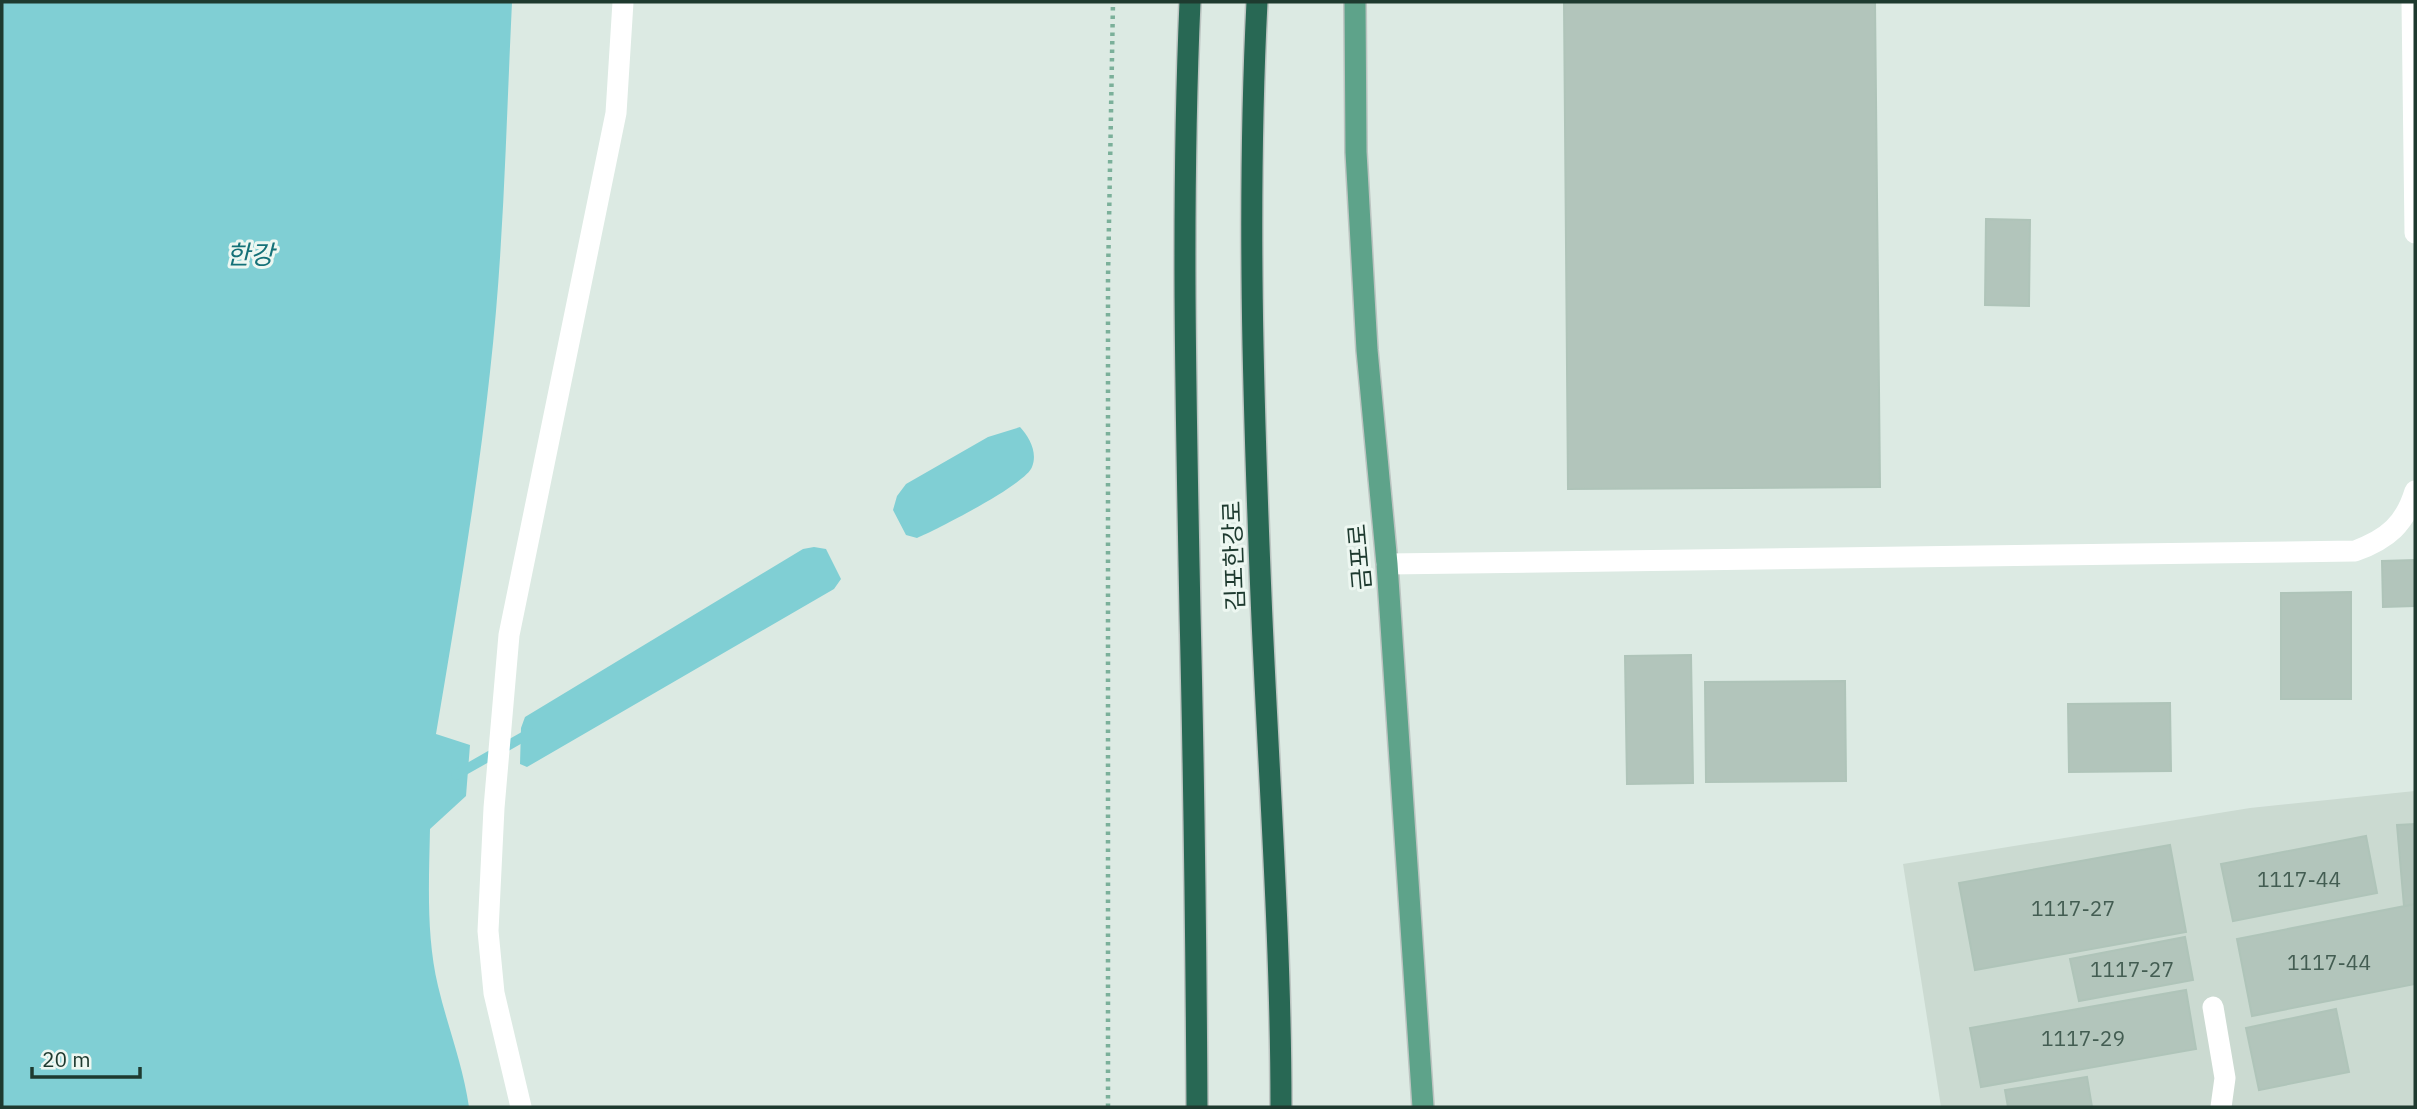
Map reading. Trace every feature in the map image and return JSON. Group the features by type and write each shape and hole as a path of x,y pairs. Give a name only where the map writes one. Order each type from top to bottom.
{"highway":[{"name":"김포한강로","path":"1190,2 1183,157 1184,359 1197,1107"},
{"name":"김포한강로","path":"1257,2 1250,144 1253,361 1261,598 1275,857 1281,1107"}],"main road":[{"name":"금포로","path":"1355,2 1356,152 1367,350 1387,564 1423,1107"}],"lane":[{"path":"521,1107 494,993 488,931 501,721 509,635 615,113 623,2"},
{"path":"2412,2 2415,233"},
{"path":"1387,564 2355,551 2379,542 2396,529 2409,511 2415,491"},
{"path":"2213,1007 2225,1078 2221,1107"}],"path":[{"path":"1108,1107 1108,252 1113,2"}],"shaded area":[{"path":"2415,791 2415,1107 1941,1107 1903,864 2250,808"}],"water":[{"name":"한강","path":"2,2 512,2 502,233 495,326 472,508 436,734 470,745 466,796 430,829 429,908 434,967 469,1107 2,1107"},
{"path":"1020,427 1029,440 1034,456 1032,467 1026,475 999,495 943,526 917,538 906,535 893,510 897,496 906,484 988,437"},
{"path":"803,549 826,549 841,579 834,589 527,767 520,764 521,728 525,717"}],"building":[{"path":"1564,2 1875,2 1880,487 1568,489"},
{"path":"1986,219 2030,220 2029,306 1985,305"},
{"path":"2415,560 2415,606 2383,607 2382,561"},
{"path":"2351,592 2351,699 2281,699 2281,593"},
{"path":"1691,655 1693,783 1627,784 1625,656"},
{"path":"1845,681 1846,781 1706,782 1705,682"},
{"path":"2170,703 2171,771 2069,772 2068,704"},
{"path":"2415,824 2415,904 2404,906 2397,825"},
{"path":"2366,836 2377,893 2233,921 2221,864"},
{"path":"2170,845 2186,932 1975,970 1959,883"},
{"path":"2415,904 2415,984 2252,1016 2237,939"},
{"path":"2185,937 2193,980 2079,1001 2070,959"},
{"path":"2186,990 2196,1049 1981,1087 1970,1028"},
{"path":"2336,1009 2349,1072 2259,1090 2246,1028"},
{"path":"2087,1077 2092,1107 2008,1107 2005,1090"}],"waterway":[{"path":"456,775 530,733"}]}
